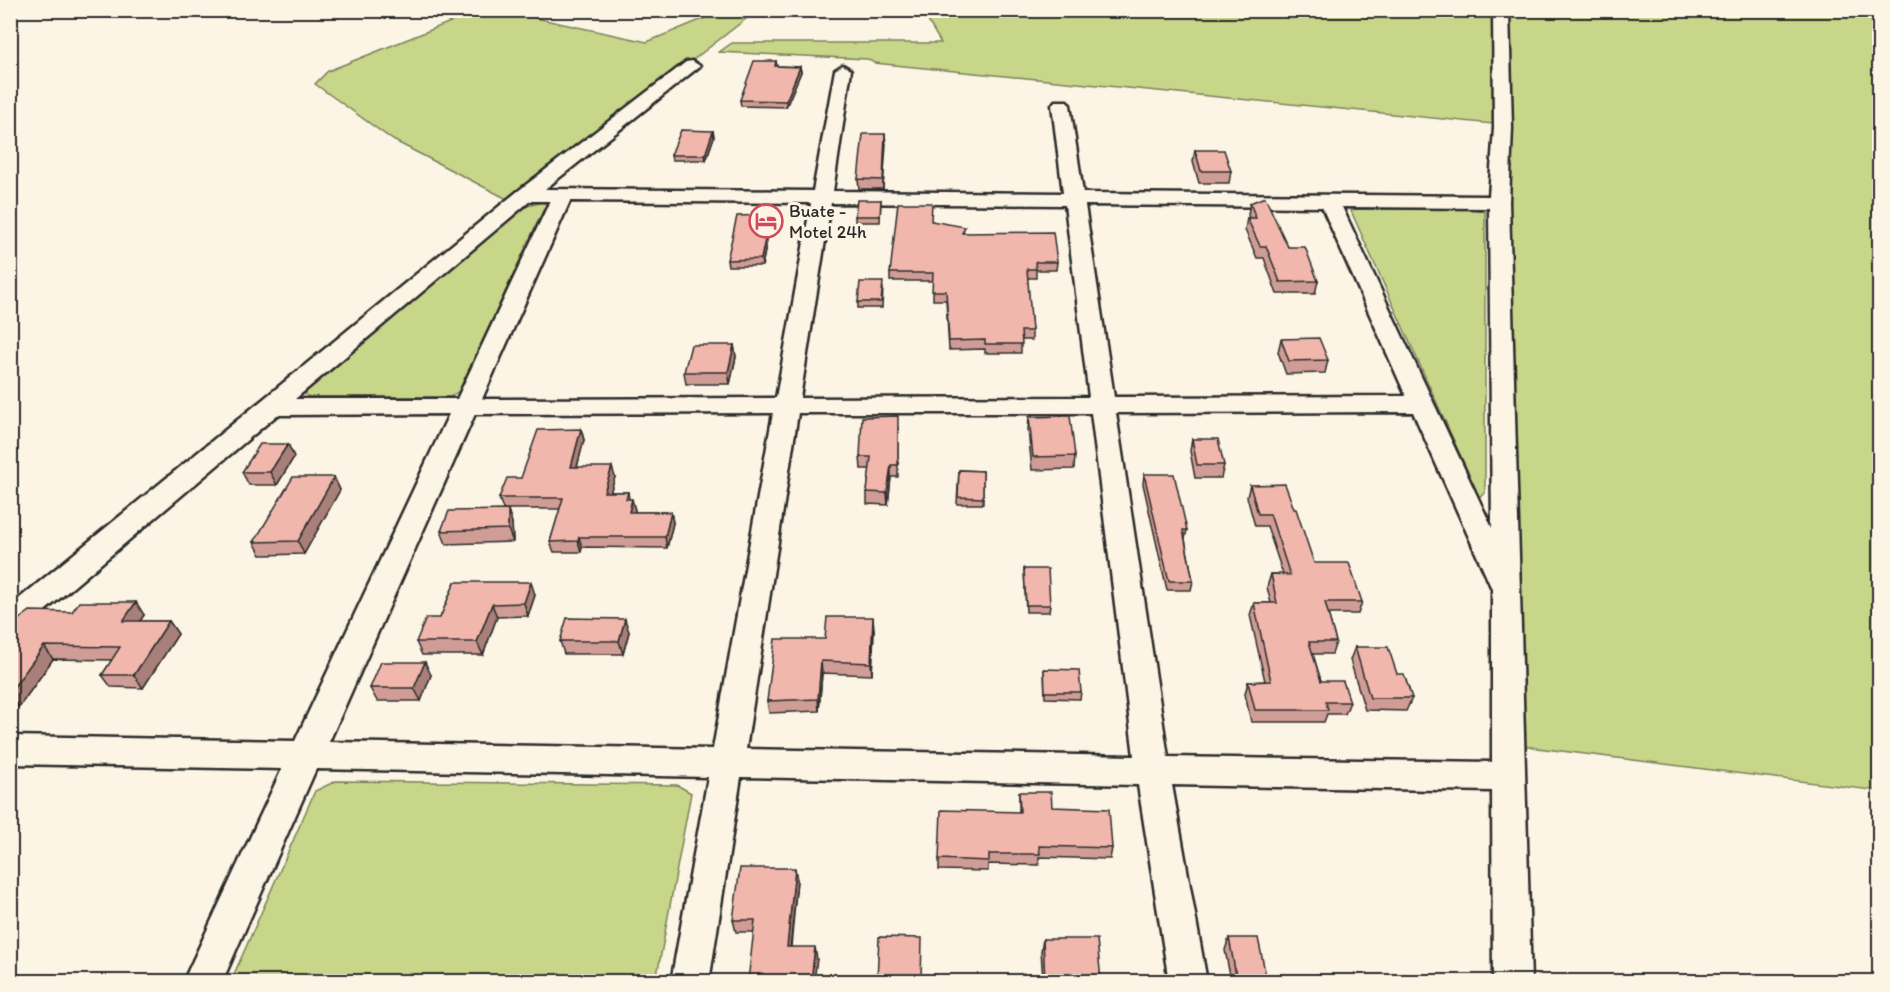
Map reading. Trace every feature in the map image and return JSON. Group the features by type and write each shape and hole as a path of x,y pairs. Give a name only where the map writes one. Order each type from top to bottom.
{"street":[{"path":"1501,10 1503,128 1499,202 1512,981"},
{"path":"10,623 525,195 692,66"},
{"path":"690,981 843,70"},
{"path":"1061,105 1153,771 1188,981"},
{"path":"525,195 1499,202"},
{"path":"202,981 562,196"},
{"path":"1329,201 1506,590"},
{"path":"270,407 1422,404"},
{"path":"10,750 1509,777"}],"green space":[{"path":"478,11 503,11 647,42 722,11 756,11 511,201 393,140 315,84 328,71"},
{"path":"922,11 1501,11 1493,124 874,63 868,59 719,52 732,43 941,43"},
{"path":"1506,11 1879,11 1879,791 1522,746 1508,206"},
{"path":"543,202 546,204 459,391 450,397 309,397 305,394 524,207"},
{"path":"1356,209 1474,209 1485,212 1485,493 1479,497 1351,211"},
{"path":"336,781 677,785 691,793 656,981 231,981 315,791"}],"building":[{"path":"754,61 776,61 775,66 800,67 786,101 740,100"},
{"path":"681,130 713,131 705,155 671,155"},
{"path":"863,134 885,134 883,180 858,179"},
{"path":"1195,150 1224,150 1231,171 1201,171"},
{"path":"1265,197 1288,247 1305,247 1318,281 1280,282 1266,246 1260,246 1247,218 1256,218 1250,203"},
{"path":"857,200 881,200 880,216 855,216"},
{"path":"898,203 932,203 931,221 965,227 962,233 1053,232 1057,262 1035,262 1036,269 1027,269 1032,331 1021,331 1022,344 985,344 985,340 949,341 946,291 932,291 933,273 890,273"},
{"path":"770,215 761,259 727,260 737,216"},
{"path":"860,282 883,282 881,302 858,302"},
{"path":"1319,338 1328,360 1289,361 1281,339"},
{"path":"691,345 734,345 728,372 684,372"},
{"path":"898,416 898,465 891,465 887,493 867,492 871,457 860,457 862,417"},
{"path":"1070,416 1075,456 1033,457 1029,417"},
{"path":"581,429 571,467 612,467 604,492 628,492 626,499 632,499 629,512 671,512 665,537 579,537 578,541 550,542 563,498 499,498 507,478 521,478 538,430"},
{"path":"1192,439 1218,439 1224,465 1197,465"},
{"path":"260,444 288,444 270,472 242,472"},
{"path":"959,470 983,471 983,498 958,497"},
{"path":"1144,474 1174,474 1187,530 1183,530 1193,581 1169,581"},
{"path":"293,477 334,477 298,541 254,542"},
{"path":"1285,484 1314,563 1349,563 1362,602 1325,602 1336,642 1309,642 1321,681 1343,681 1350,702 1326,702 1328,710 1255,710 1248,682 1271,681 1254,603 1277,603 1271,574 1290,575 1270,514 1258,514 1250,485"},
{"path":"508,510 508,529 441,531 449,511"},
{"path":"1024,569 1048,569 1050,605 1026,605"},
{"path":"455,582 531,582 524,603 492,604 477,642 416,642 426,618 440,618"},
{"path":"79,602 136,602 123,621 169,621 134,675 102,675 120,647 44,646 10,692 10,626 30,611 72,612"},
{"path":"827,617 873,617 871,663 821,661 818,699 767,701 775,639 825,639"},
{"path":"567,618 625,619 619,641 560,641"},
{"path":"1355,647 1388,647 1397,674 1404,674 1412,698 1370,698"},
{"path":"381,662 425,662 414,688 370,688"},
{"path":"1044,669 1079,670 1081,692 1045,692"},
{"path":"1019,792 1051,792 1052,807 1109,809 1112,848 1039,846 1040,854 989,854 989,861 939,859 941,810 1020,812"},
{"path":"740,868 795,868 787,947 815,947 811,981 748,981 755,920 733,920"},
{"path":"879,937 922,938 921,981 877,981"},
{"path":"1229,938 1258,938 1267,981 1237,981"},
{"path":"1043,939 1097,939 1101,981 1045,981"}],"place":[{"name":"Buate - Motel 24h","path":"766,221"}]}
